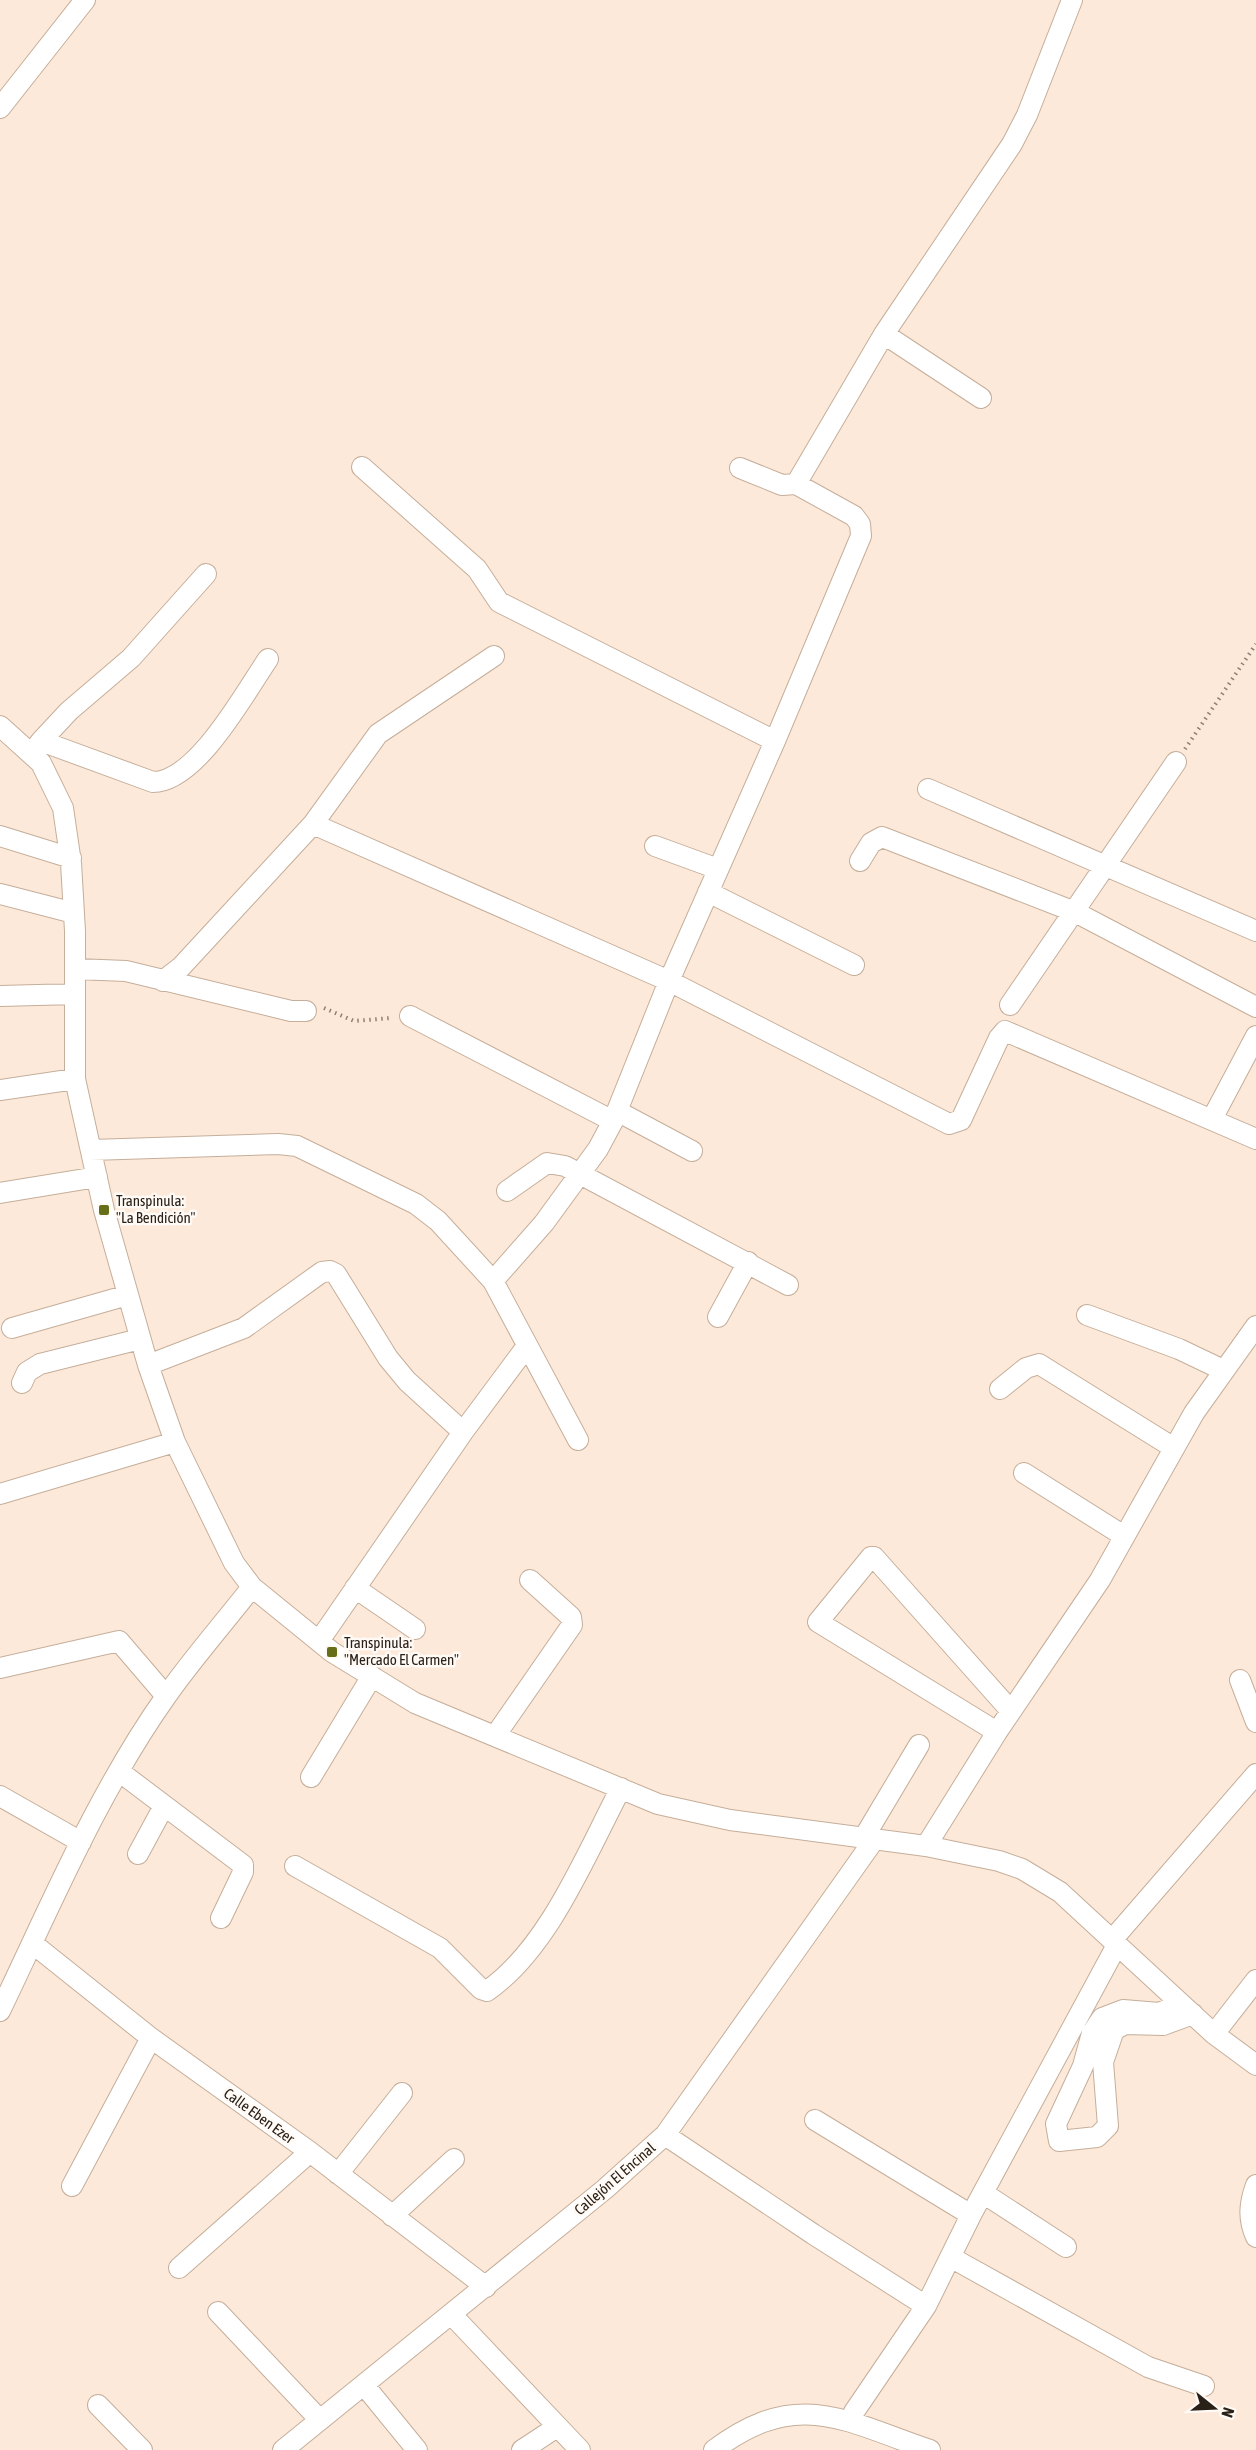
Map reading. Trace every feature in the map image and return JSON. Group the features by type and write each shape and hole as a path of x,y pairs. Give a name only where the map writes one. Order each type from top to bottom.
{"street":[{"path":"0,108 85,0"},
{"path":"796,484 884,334 1012,144 1027,115 1072,0"},
{"path":"884,334 981,398"},
{"path":"362,467 477,569 499,602 775,741"},
{"path":"493,1281 544,1223 580,1175 615,1116 669,981 775,741 861,536 860,524 854,516 796,484 782,485 740,468"},
{"path":"36,747 69,711 138,651 206,574"},
{"path":"163,981 181,967 314,825 378,734 494,656"},
{"path":"0,726 36,747 159,782 181,770 205,750 268,659"},
{"path":"36,747 44,768 58,793 66,823 74,913 76,969 75,1079 90,1150 140,1339 175,1442 234,1563 252,1587 319,1641 415,1703 658,1804 698,1814 868,1840 926,1846 999,1861 1022,1869 1060,1892 1214,2034 1256,2066"},
{"path":"1010,1005 1176,762"},
{"path":"928,789 1256,931"},
{"path":"314,825 669,981 949,1124 961,1120 999,1038 1005,1031 1256,1139"},
{"path":"0,836 70,858"},
{"path":"860,861 871,843 882,837 1075,912 1256,1007"},
{"path":"655,846 718,869"},
{"path":"708,892 855,965"},
{"path":"0,894 74,913"},
{"path":"76,969 126,971 291,1011 306,1011"},
{"path":"0,996 75,994"},
{"path":"410,1016 692,1151"},
{"path":"1212,1119 1256,1036"},
{"path":"0,1090 75,1079"},
{"path":"90,1150 278,1144 297,1146 416,1204 438,1221 493,1281 578,1440"},
{"path":"507,1191 547,1163 565,1166 788,1285"},
{"path":"0,1193 97,1177"},
{"path":"718,1317 748,1262"},
{"path":"148,1365 244,1328 322,1272 330,1271 336,1275 371,1332 401,1374 463,1432"},
{"path":"12,1328 128,1295"},
{"path":"1087,1315 1179,1349 1223,1370"},
{"path":"926,1846 997,1731 1100,1580 1174,1448 1223,1370 1256,1326"},
{"path":"22,1383 27,1372 40,1364 140,1339"},
{"path":"319,1641 463,1432 527,1346"},
{"path":"1000,1389 1026,1368 1039,1365 1174,1448"},
{"path":"0,1494 175,1442"},
{"path":"1024,1473 1124,1536"},
{"path":"997,1731 818,1623 871,1557 874,1557 1011,1711"},
{"path":"495,1736 572,1626 572,1617 530,1580"},
{"path":"0,2011 81,1842 120,1772 166,1696 252,1587"},
{"path":"355,1588 415,1629"},
{"path":"0,1668 120,1641 166,1696"},
{"path":"311,1778 372,1676"},
{"path":"1240,1680 1256,1722"},
{"name":"Callejón El Encinal","path":"283,2450 605,2189 665,2135 868,1840 919,1745"},
{"path":"120,1772 243,1865 243,1872 221,1918"},
{"path":"852,2420 854,2412 926,2306 952,2258 971,2214 1115,1943 1256,1774"},
{"path":"295,1866 432,1944 459,1964 481,1989 487,1991 525,1958 562,1899 621,1788"},
{"path":"0,1796 81,1842"},
{"path":"138,1854 164,1806"},
{"name":"Calle Eben Ezer","path":"32,1943 151,2038 310,2152 486,2287"},
{"path":"1214,2034 1256,1980"},
{"path":"1187,2009 1163,2025 1125,2024 1118,2026 1109,2036 1103,2070 1108,2126 1104,2133 1097,2137 1059,2141 1056,2124 1083,2066 1088,2043 1102,2018 1123,2010 1159,2013 1187,2009"},
{"path":"72,2186 151,2038"},
{"path":"1083,2066 1103,2070"},
{"path":"338,2174 402,2093"},
{"path":"815,2120 971,2214"},
{"path":"665,2135 926,2306"},
{"path":"179,2268 310,2152"},
{"path":"392,2216 454,2159"},
{"path":"1256,2185 1250,2201 1250,2224 1256,2237"},
{"path":"983,2193 1066,2247"},
{"path":"952,2258 1148,2367 1204,2386"},
{"path":"218,2313 320,2421"},
{"path":"452,2315 580,2450"},
{"path":"364,2385 417,2450"},
{"path":"98,2405 141,2450"},
{"path":"714,2450 736,2434 770,2419 809,2412 852,2420 930,2450"},
{"path":"522,2450 557,2427"}],"path":[{"path":"1176,762 1256,644"},
{"path":"306,1011 326,1008 354,1021 366,1022 410,1016"}],"place":[{"name":"Transpinula: \"La Bendición\"","path":"104,1210"},
{"name":"Transpinula: \"Mercado El Carmen\"","path":"332,1652"}]}
